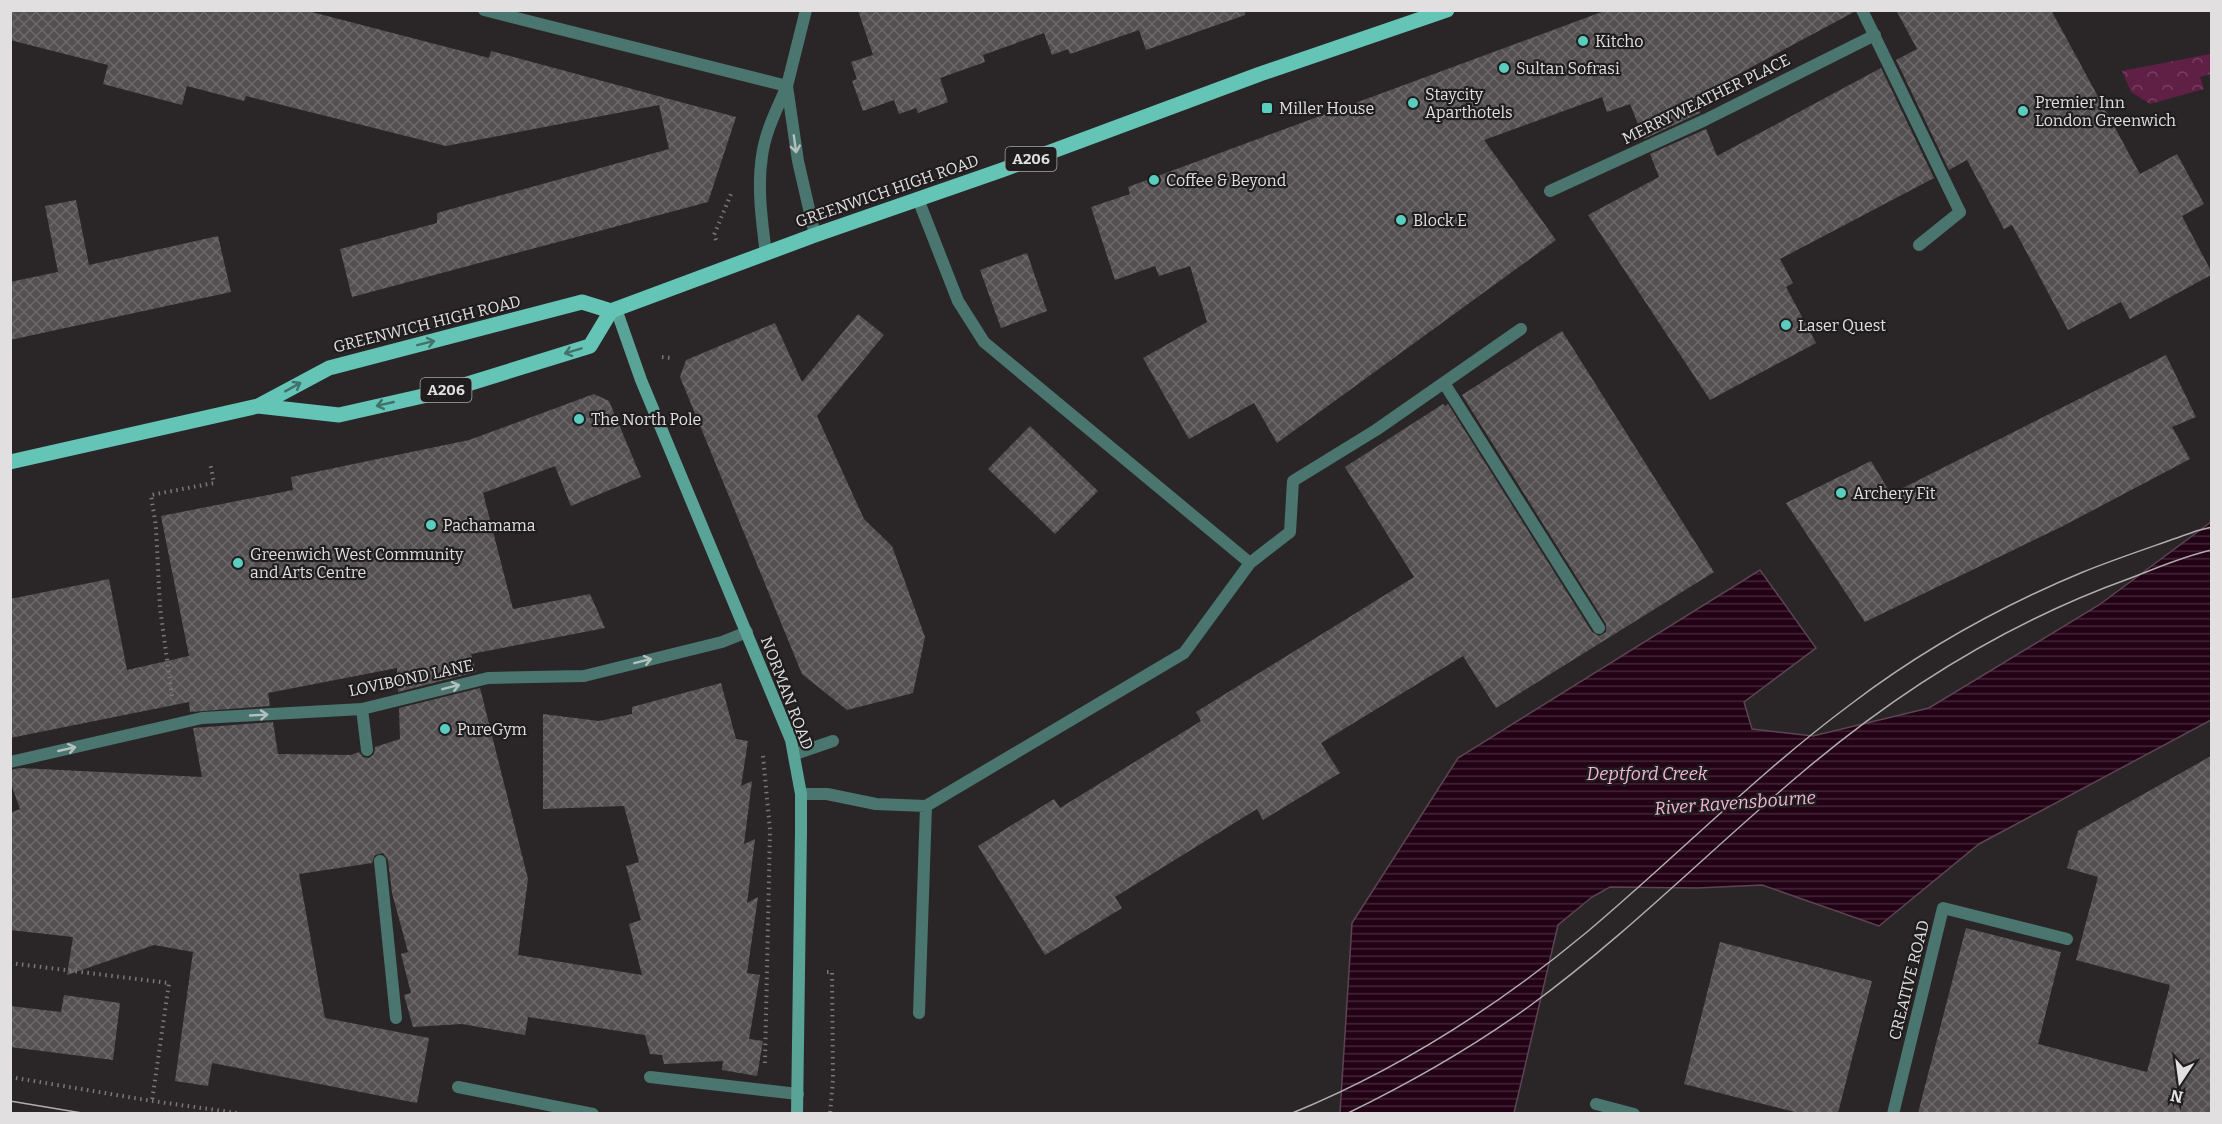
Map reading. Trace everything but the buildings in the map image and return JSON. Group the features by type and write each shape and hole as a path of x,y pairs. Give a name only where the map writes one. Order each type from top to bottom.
{"main road":[{"name":"GREENWICH HIGH ROAD","path":"10,462 258,406 328,368 582,302 613,310 1260,74 1447,10"},
{"name":"GREENWICH HIGH ROAD","path":"258,406 339,415 445,391 590,346 613,310"},
{"name":"NORMAN ROAD","path":"613,310 640,380 747,632 795,754 801,794 797,1113"}],"street":[{"path":"484,10 787,86"},
{"path":"766,254 760,202 761,157 769,129 787,86 806,10"},
{"path":"1862,10 1960,212 1918,245"},
{"name":"MERRYWEATHER PLACE","path":"1550,191 1706,120 1875,35"},
{"path":"787,86 800,171 815,235"},
{"path":"918,199 958,301 984,342 1250,563"},
{"path":"801,794 827,794 876,804 926,806 1184,653 1250,563 1290,532 1293,481 1376,430 1521,329"},
{"path":"1444,383 1599,628"},
{"name":"LOVIBOND LANE","path":"10,762 202,718 362,709 488,678 584,676 722,642 747,632"},
{"path":"362,709 367,750"},
{"path":"795,754 833,741"},
{"path":"919,1012 926,806"},
{"path":"380,861 396,1018"},
{"name":"CREATIVE ROAD","path":"1893,1113 1943,908 2067,939"},
{"path":"650,1077 798,1094"},
{"path":"458,1087 593,1113"},
{"path":"1596,1104 1634,1113"}],"path":[{"path":"176,724 160,608 156,527 151,495 214,483 210,463"},
{"path":"762,749 770,830 765,1090"},
{"path":"10,963 169,983 152,1101"},
{"path":"830,1113 833,1080 832,972"},
{"path":"10,1077 237,1113"}],"green space":[{"path":"2210,54 2211,74 2200,77 2204,89 2150,104 2131,92 2122,71"}],"water":[{"name":"Deptford Creek","path":"2211,522 2211,720 1979,844 1879,926 1762,885 1697,888 1610,887 1592,897 1558,925 1514,1113 1340,1113 1352,923 1458,758 1760,570 1816,648 1744,702 1752,729 1813,736 1929,708 2099,605"}],"tram line":[{"path":"1290,1114 1330,1097 1408,1057 1482,1011 1518,985 1620,904 1783,758 1878,684 1934,647 1992,614 2052,585 2111,561 2212,527"},
{"path":"1346,1114 1441,1064 1531,1005 1636,920 1805,770 1879,712 1918,685 1999,637 2084,596 2169,563 2212,550"},
{"path":"10,1101 88,1114"}],"place":[{"name":"Kitcho","path":"1583,41"},
{"name":"Sultan Sofrasi","path":"1504,68"},
{"name":"Staycity Aparthotels","path":"1413,103"},
{"name":"Miller House","path":"1267,108"},
{"name":"Premier Inn London Greenwich","path":"2023,111"},
{"name":"Coffee & Beyond","path":"1154,180"},
{"name":"Block E","path":"1401,220"},
{"name":"Laser Quest","path":"1786,325"},
{"name":"The North Pole","path":"579,419"},
{"name":"Archery Fit","path":"1841,493"},
{"name":"Pachamama","path":"431,525"},
{"name":"Greenwich West Community and Arts Centre","path":"238,563"},
{"name":"PureGym","path":"445,729"}],"water label":[{"name":"River Ravensbourne","path":"1735,803"}]}
